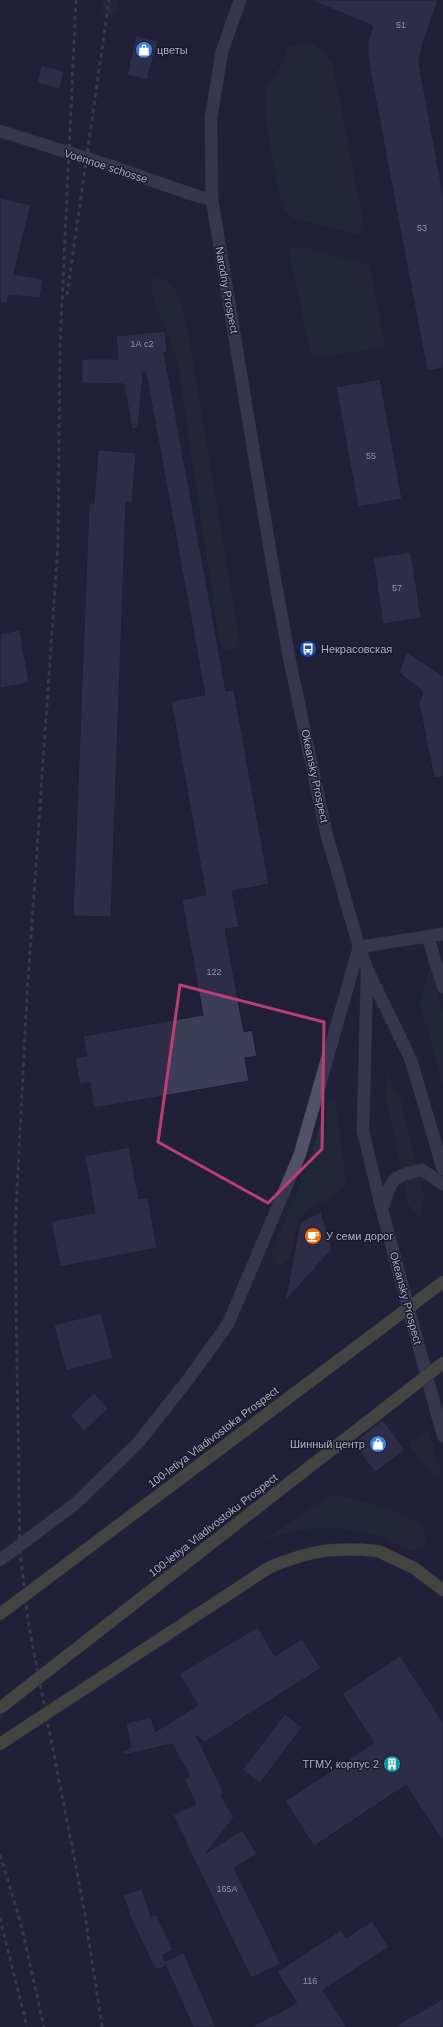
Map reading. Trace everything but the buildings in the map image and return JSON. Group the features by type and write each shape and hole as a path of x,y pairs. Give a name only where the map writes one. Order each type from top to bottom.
{"highway":[{"name":"100-letiya Vladivostoka Prospect","path":"0,1614 443,1282"},
{"name":"100-letiya Vladivostoku Prospect","path":"0,1708 443,1363"},
{"path":"0,1744 270,1567 294,1557 320,1550 349,1548 378,1551 414,1568 443,1590"}],"main road":[{"name":"Narodny Prospect","path":"240,0 222,51 211,118 212,200 275,580"},
{"name":"Voennoe schosse","path":"0,131 212,200"},
{"name":"Okeansky Prospect","path":"275,580 290,662 326,832 359,947 367,969 411,1060 443,1170"},
{"path":"0,1560 75,1504 137,1444 187,1381 228,1324 300,1154 359,947 443,934"},
{"path":"428,936 443,987"},
{"name":"Okeansky Prospect","path":"367,969 363,1131 382,1210 443,1436"},
{"path":"382,1210 390,1184 401,1174 422,1170 443,1184"},
{"path":"431,1391 443,1399"}],"highlighted area":[{"path":"180,985 324,1022 322,1149 268,1203 158,1142"}],"shaded area":[{"path":"102,0 119,0 116,11 111,17 106,16 102,11"},
{"path":"313,44 324,52 333,65 364,226 360,233 356,234 292,218 285,210 280,199 267,130 265,91 280,66 289,46"},
{"path":"291,248 306,248 370,265 385,347 313,358 310,352 289,251"},
{"path":"160,277 167,281 176,292 182,305 187,327 240,644 233,650 224,649 219,640 178,365 168,333 158,312 150,288 153,280"},
{"path":"430,966 443,1013 443,1085 420,1004"},
{"path":"386,1074 400,1096 417,1166 402,1170 385,1098"},
{"path":"333,1100 335,1101 346,1180 339,1192 313,1207 302,1216 296,1229 290,1256 281,1266 273,1262 271,1253 311,1157 325,1105"},
{"path":"419,1175 424,1196 420,1220 408,1203 403,1178"},
{"path":"427,1429 441,1472 438,1478 426,1467 408,1443"},
{"path":"335,1495 382,1507 416,1522 425,1532 426,1539 424,1548 412,1551 379,1536 363,1532 321,1528 293,1532 263,1541 310,1508"}],"railway":[{"path":"76,0 60,346 58,544 27,995 15,1230 20,1551 29,1627 84,1908 102,2027"},
{"path":"67,295 109,0"},
{"path":"0,1855 20,1920 44,2027"},
{"path":"0,1918 27,2027"}],"place":[{"name":"цветы","path":"144,50"},
{"name":"Некрасовская","path":"308,649"},
{"name":"У семи дорог","path":"313,1236"},
{"name":"Шинный центр","path":"378,1444"},
{"name":"ТГМУ, корпус 2","path":"392,1764"}]}
